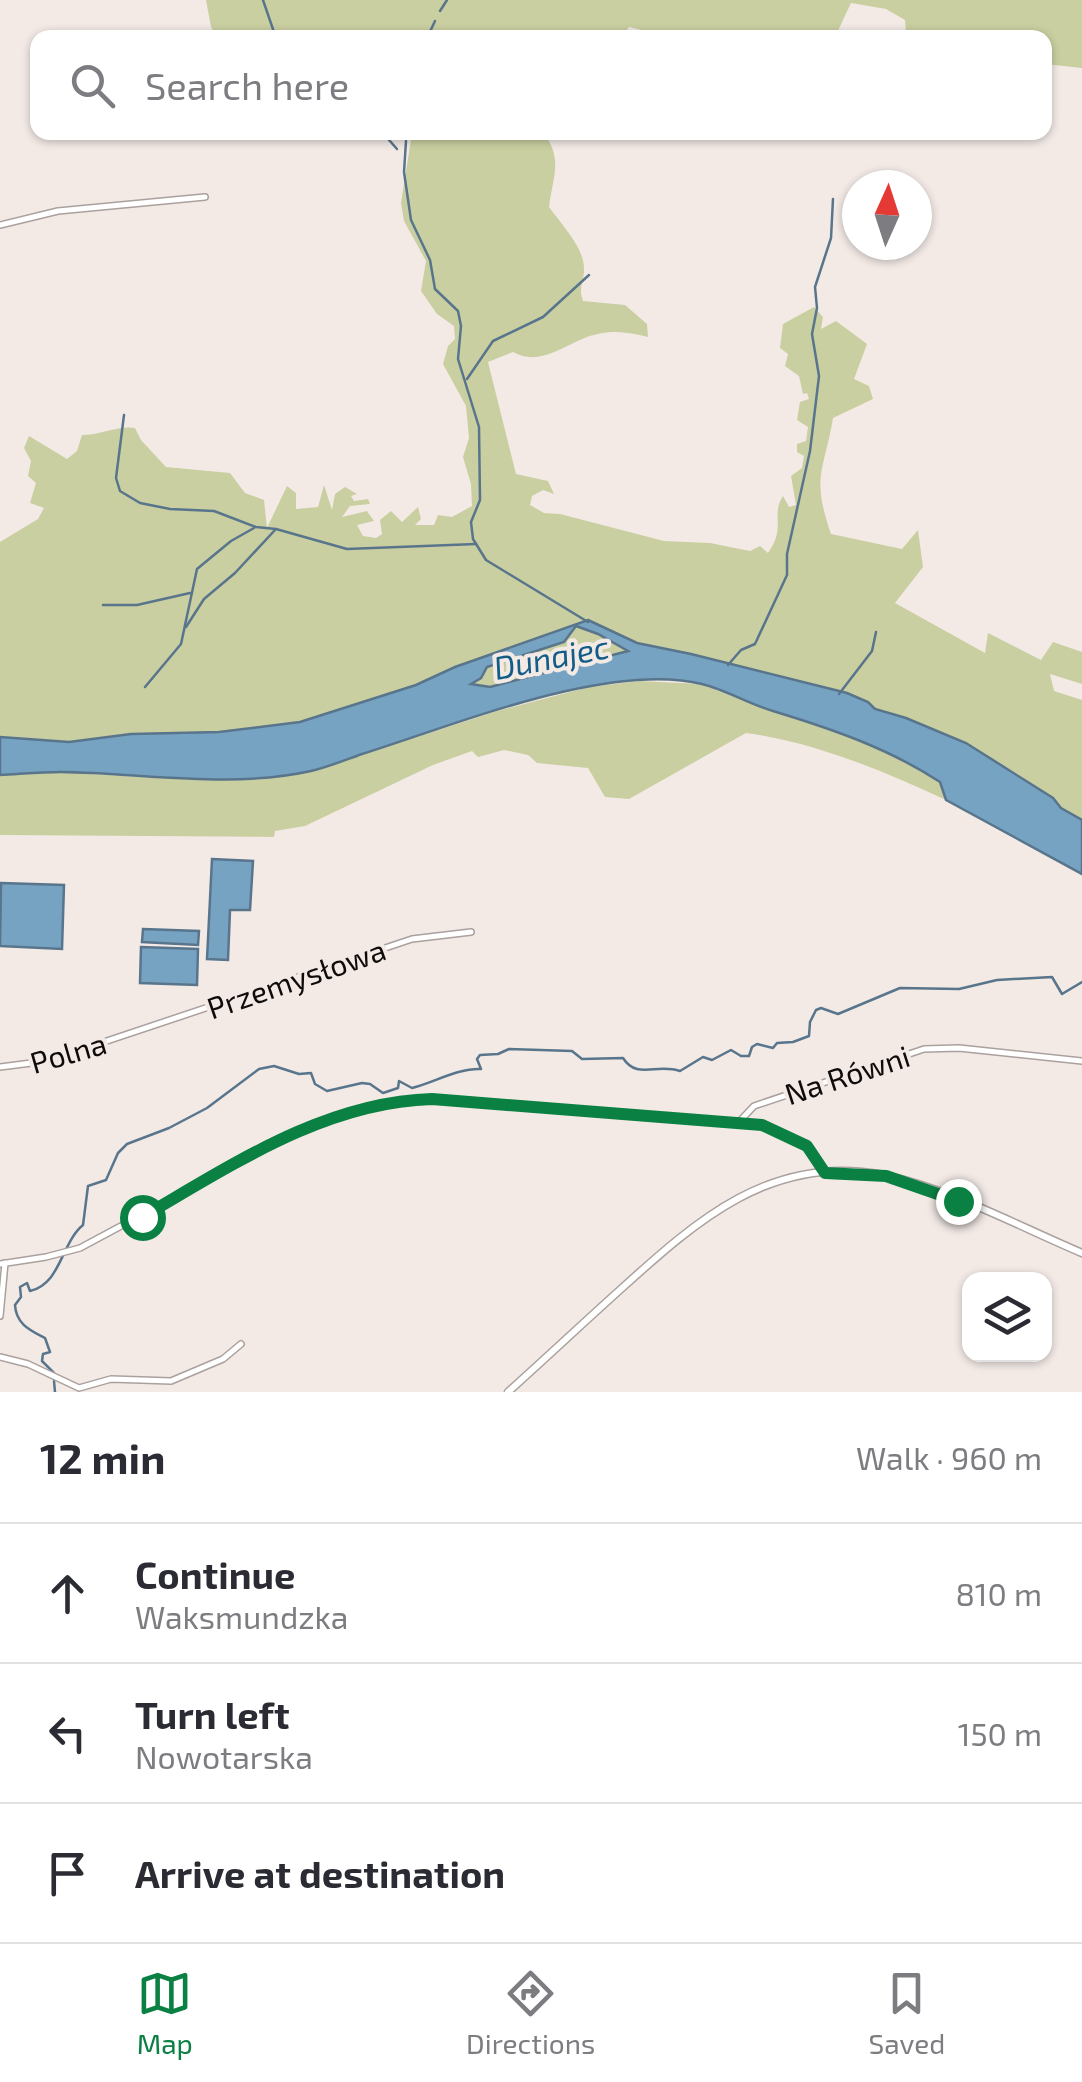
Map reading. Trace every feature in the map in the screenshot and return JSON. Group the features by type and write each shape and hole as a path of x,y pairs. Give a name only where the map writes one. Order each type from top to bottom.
{"street":[{"path":"0,225 58,211 205,198"},
{"name":"Przemysłowa","path":"123,1037 412,939 472,932"},
{"name":"Polna","path":"0,1068 47,1061 123,1037"},
{"name":"Na Równi","path":"740,1122 754,1106 924,1048 1082,1060"},
{"path":"0,1316 2,1264 72,1250 142,1217 308,1126 384,1105 444,1100 740,1122 783,1132 807,1146 825,1173"},
{"path":"508,1392 703,1218 763,1186 800,1176 872,1174 914,1183 1082,1253"},
{"path":"0,1357 28,1364 79,1388 111,1379 172,1381 223,1358 241,1344"}],"green space":[{"path":"206,0 1082,0 1082,68 1052,65 1052,30 906,30 905,20 886,9 851,3 838,30 211,27"},
{"path":"411,140 548,140 555,160 549,207 581,253 583,301 625,305 647,324 648,337 605,333 546,355 513,352 488,362 516,474 548,481 554,494 543,490 532,496 530,505 544,513 664,541 710,543 750,551 760,546 768,553 777,536 783,496 789,507 796,505 791,476 802,468 804,456 797,452 797,444 806,441 808,427 797,420 800,402 809,399 807,393 803,394 799,376 785,366 788,354 780,348 783,324 814,307 823,317 821,329 836,321 867,344 854,379 869,386 873,399 833,418 823,463 820,486 831,534 902,549 918,530 923,567 895,603 985,653 988,633 1041,660 1053,642 1082,652 1082,684 1050,674 1054,691 1082,700 1082,820 966,743 875,709 847,693 637,643 586,620 416,685 300,722 69,742 0,737 0,542 38,519 44,508 30,503 36,483 28,476 31,461 24,448 29,436 67,459 77,451 82,435 135,428 166,467 230,473 245,493 264,500 267,528 287,486 296,493 296,509 318,507 324,485 332,510 335,494 345,487 357,494 351,496 354,501 368,499 370,504 350,506 342,517 367,511 374,521 357,525 363,536 376,538 382,534 380,520 391,511 402,522 418,507 421,519 415,525 434,525 438,515 452,517 472,506 463,457 469,438 466,406 443,364 448,346 455,339 454,326 437,314 421,291 426,261 404,221 401,203"},
{"path":"576,626 629,651 490,687 470,683 481,678 486,667 564,642"},
{"path":"639,681 701,684 861,739 940,782 946,800 823,751 746,733 629,799 605,797 588,768 537,763 528,755 504,750 478,757 472,751 433,765 305,826 275,831 274,837 0,835 0,775 61,772 171,779 272,777 312,771 497,711 589,687"}],"water":[{"path":"588,620 637,643 847,693 875,709 966,743 1082,820 1082,874 946,800 940,782 880,749 702,684 664,679 622,681 531,700 324,768 280,776 218,779 61,772 0,775 0,737 69,742 300,722 416,685 455,667","holes":["576,626 628,651 490,687 471,684 481,678 487,667 564,642"]},
{"path":"212,859 253,861 250,910 230,910 228,960 207,959"},
{"path":"1,883 64,885 62,949 0,946"},
{"path":"143,929 199,931 198,945 142,942"},
{"path":"141,947 198,949 197,985 140,983"}],"waterway":[{"path":"263,0 273,30"},
{"path":"440,11 447,0"},
{"path":"431,30 435,21"},
{"path":"389,140 397,149"},
{"name":"Dunajec","path":"406,141 404,172 411,220 430,260 435,289 458,311 458,359 479,427 480,500 471,522 473,539 486,560 588,622"},
{"path":"728,665 741,650 755,644 787,575 787,554 810,451 819,376 812,334 817,308 815,287 831,238 833,199"},
{"path":"467,379 493,341 543,317 589,275"},
{"path":"124,415 116,478 120,491 140,503 214,511 256,527 347,549 476,544"},
{"path":"145,687 181,644 197,569 254,528"},
{"path":"186,627 204,599 275,530"},
{"path":"103,605 137,605 190,593"},
{"path":"839,694 872,651 876,632"},
{"path":"54,1373 42,1361 43,1354 50,1352 45,1338 22,1322 15,1305 21,1297 20,1287 27,1283 30,1291 40,1287 55,1272 83,1225 88,1186 106,1180 118,1153 127,1144 207,1108 259,1069 274,1066 299,1074 311,1073 315,1084 327,1091 362,1083 383,1093 398,1088 399,1081 412,1088 455,1073 481,1069 477,1059 480,1055 509,1049 572,1051 582,1059 623,1058 628,1065 641,1070 680,1071 703,1057 712,1060 731,1050 749,1056 757,1044 773,1048 777,1043 809,1036 816,1010 838,1014 900,988 959,989 997,980 1052,977 1062,994 1082,982"},
{"path":"54,1381 55,1392"}],"route":[{"path":"142,1217 316,1122 384,1105 432,1099 762,1125 807,1146 825,1173 886,1176 958,1201"}]}
